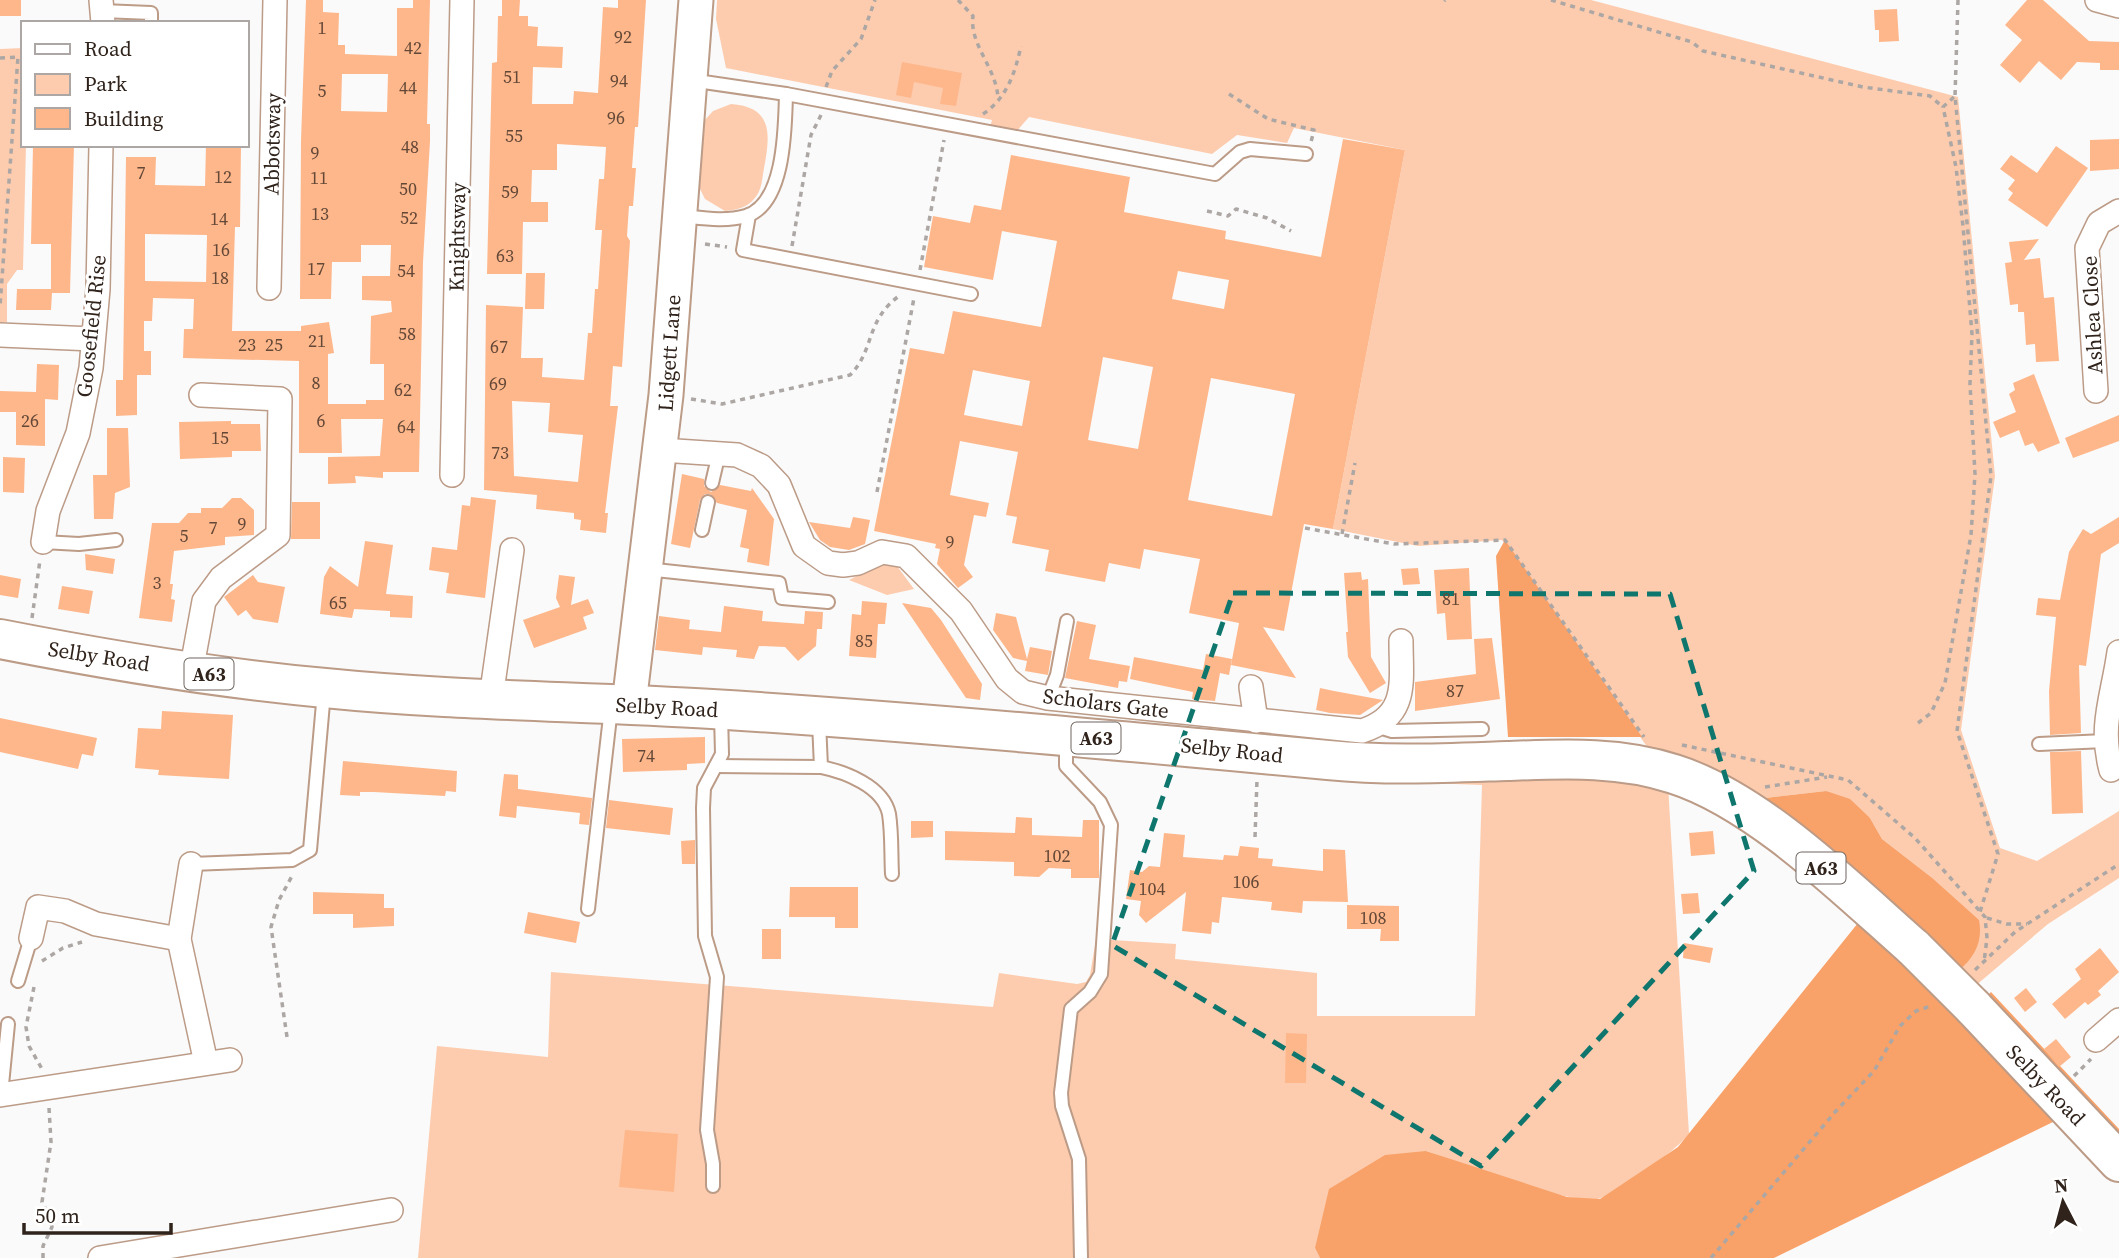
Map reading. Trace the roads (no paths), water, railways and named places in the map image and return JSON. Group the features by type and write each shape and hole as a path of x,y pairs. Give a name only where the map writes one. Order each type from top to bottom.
{"highway":[{"name":"Selby Road","path":"14,642 191,672 324,688 721,710 1066,735 1257,737 1383,764 1566,759 1636,753 1718,792 1782,836 1970,992 2054,1092 2119,1162"}],"main road":[{"name":"Lidgett Lane","path":"620,704 646,569 661,450 696,0"}],"street":[{"name":"Abbotsway","path":"269,288 275,0"},
{"name":"Knightsway","path":"453,475 462,0"},
{"path":"2097,0 2102,4 2119,6"},
{"name":"Goosefield Rise","path":"43,542 48,511 78,433 93,339 101,147"},
{"name":"Ashlea Close","path":"2096,391 2087,248 2099,223 2119,211"},
{"path":"0,335 93,339"},
{"path":"191,672 204,601 221,578 278,535 279,399 201,395"},
{"name":"Scholars Gate","path":"661,450 719,453 749,459 771,475 779,485 804,546 815,557 843,565 882,552 894,552 916,563 934,587 961,611 1007,679 1023,692 1257,737 1347,731 1377,726"},
{"path":"491,698 512,550"},
{"path":"1377,726 1393,711 1402,690 1401,641"},
{"path":"2112,770 2105,741 2107,707 2115,681 2119,652"},
{"path":"1251,687 1257,737"},
{"path":"191,864 178,939 206,1063"},
{"path":"31,938 38,907 65,911 96,924 178,939"},
{"path":"2096,1040 2119,1020"},
{"path":"0,1095 230,1060"},
{"path":"100,1258 391,1210"}],"lane":[{"path":"102,11 151,13 151,21"},
{"path":"690,80 786,93 1215,174 1240,152 1250,149 1306,154"},
{"path":"678,216 728,220 749,215 766,203 775,186 785,126 786,93"},
{"path":"749,215 743,250 971,294"},
{"path":"712,484 719,453"},
{"path":"702,530 708,502"},
{"path":"43,542 79,544 116,540"},
{"path":"646,569 779,583 782,598 828,602"},
{"path":"1048,698 1057,675 1067,621"},
{"path":"191,864 292,860 310,850 324,688"},
{"path":"588,909 620,704"},
{"path":"713,1185 713,1164 707,1130 717,977 705,936 703,808 704,788 722,754 721,710"},
{"path":"818,718 821,767"},
{"path":"1377,726 1392,731 1482,729"},
{"path":"1066,735 1066,766 1107,812 1111,838 1101,974 1090,992 1071,1009 1061,1093 1062,1106 1079,1159 1081,1258"},
{"path":"2039,744 2105,741"},
{"path":"716,766 821,767 847,772 869,786 889,811 892,874"},
{"path":"18,981 31,938"},
{"path":"0,1095 8,1024"}]}
